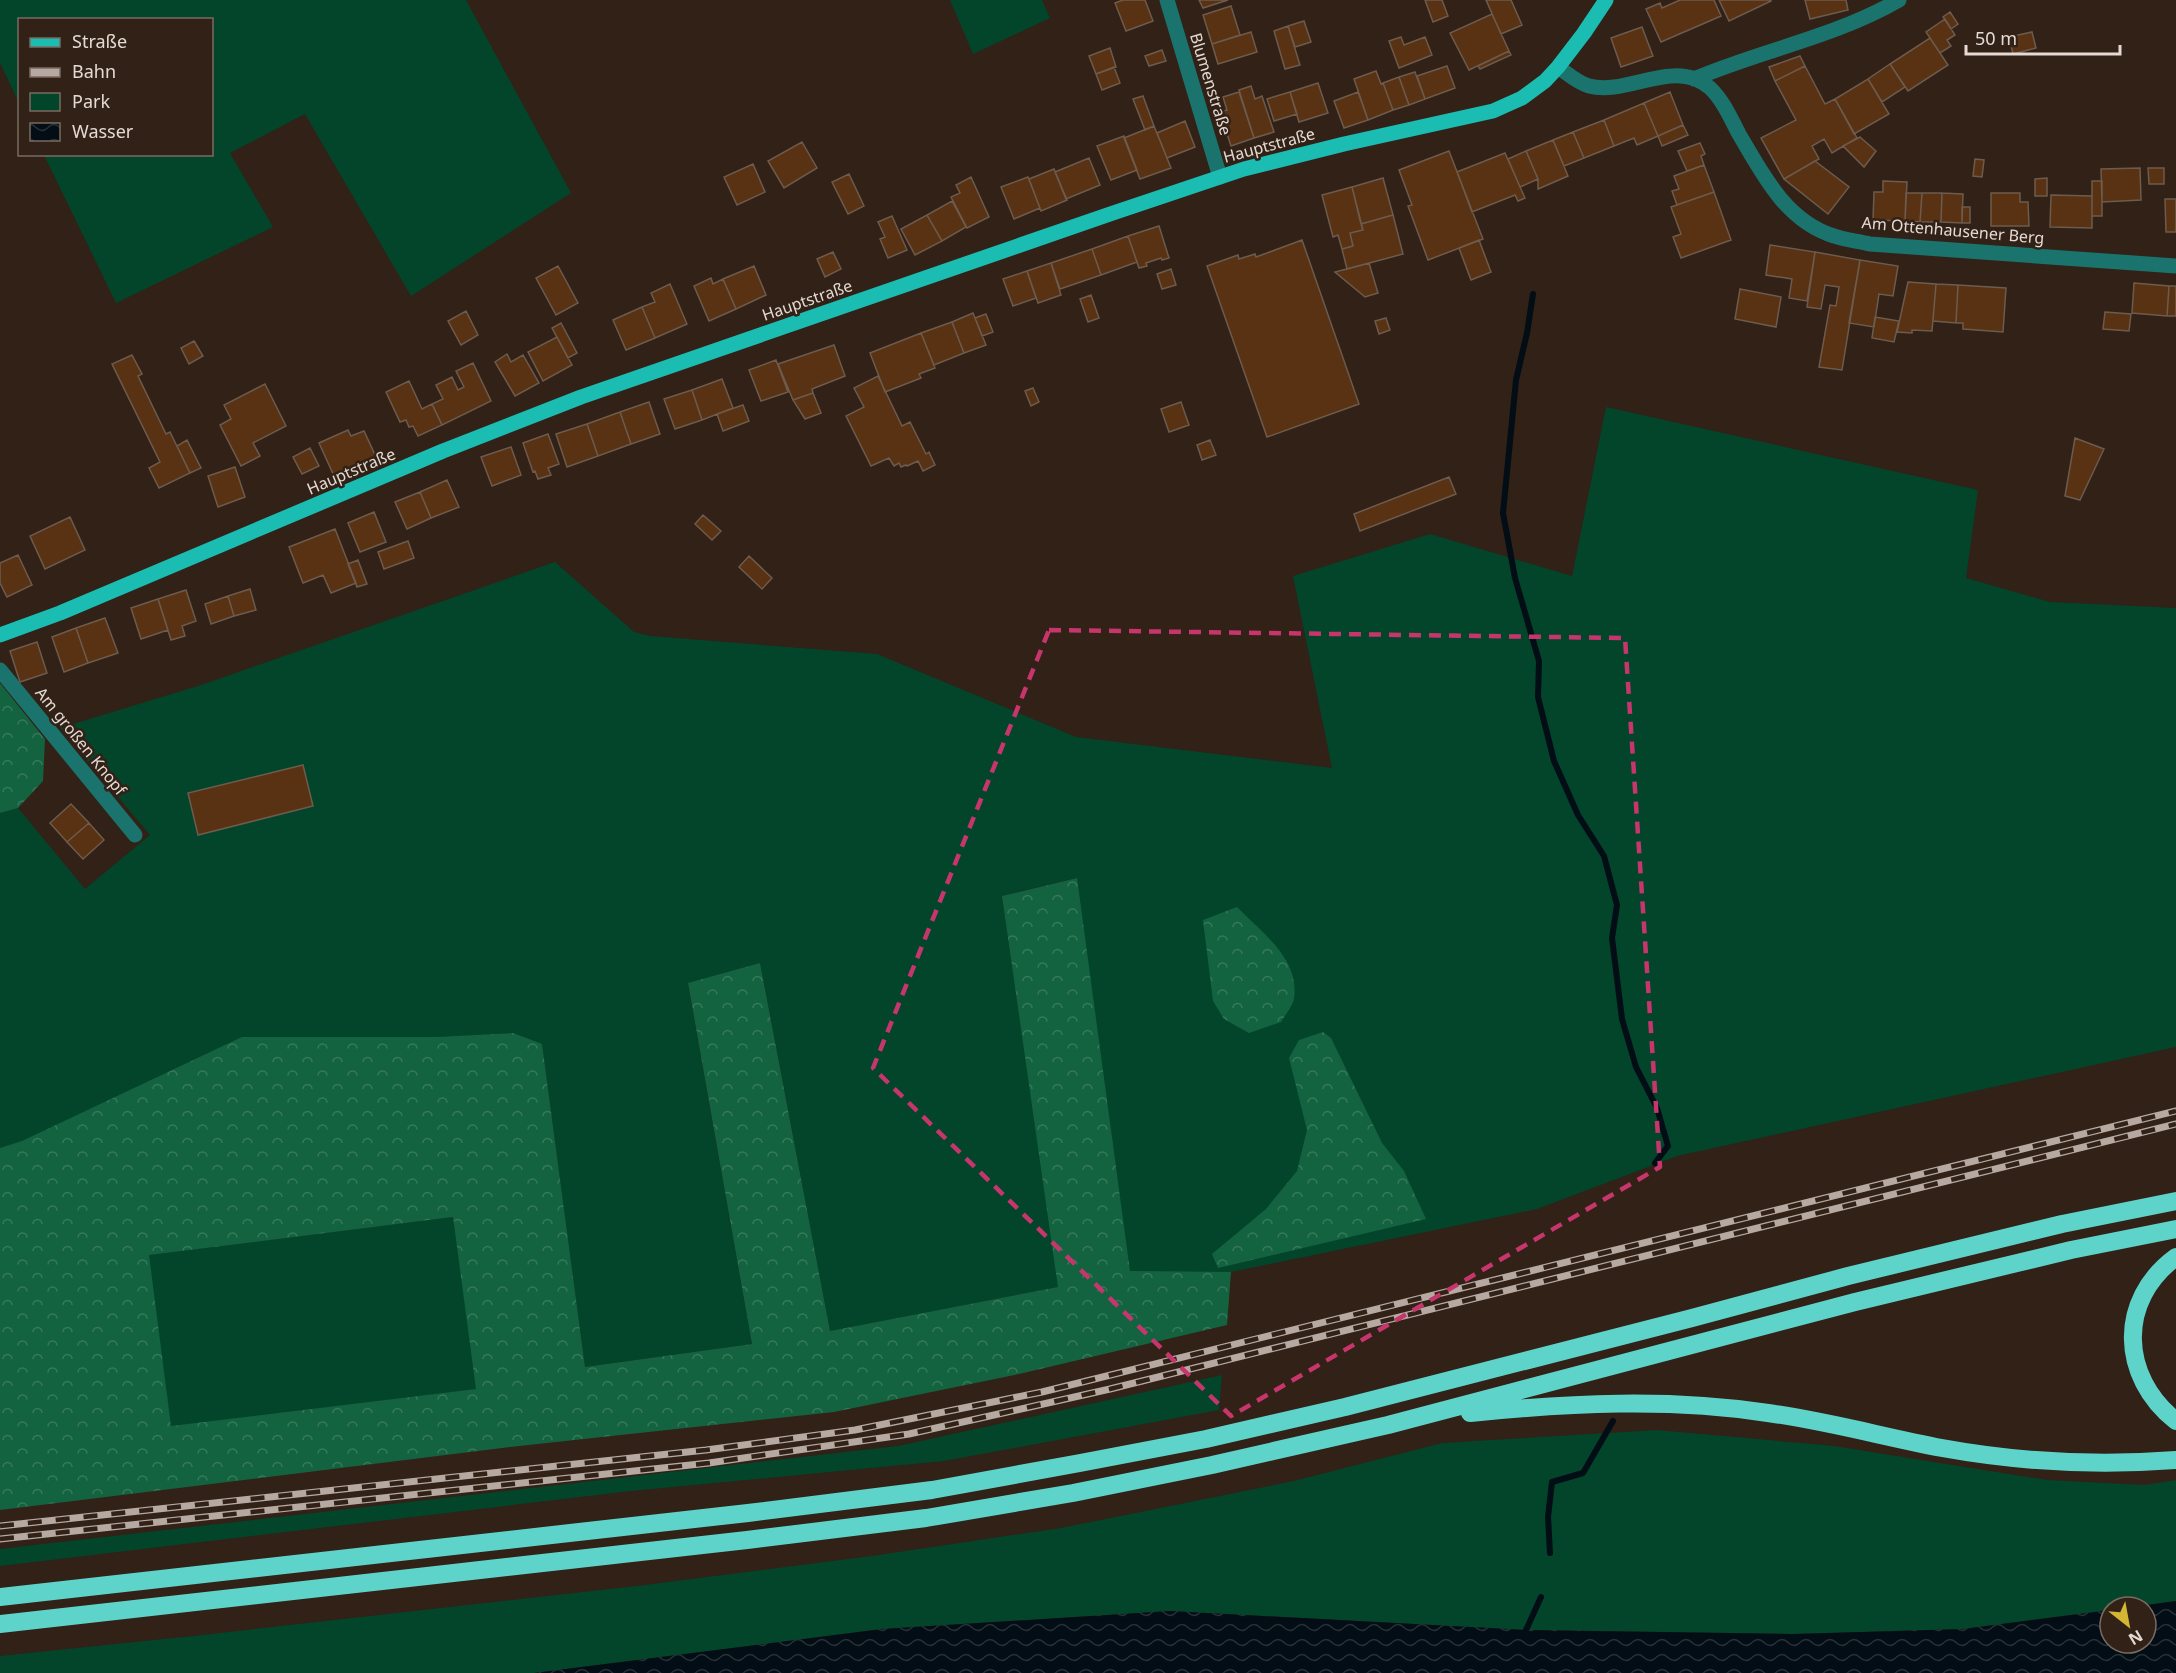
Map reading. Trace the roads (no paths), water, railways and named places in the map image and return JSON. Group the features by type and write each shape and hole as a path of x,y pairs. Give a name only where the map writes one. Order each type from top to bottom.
{"highway":[{"path":"0,1597 760,1512 932,1490 1206,1439 1345,1407 1848,1276 2062,1224 2176,1201"},
{"path":"0,1624 537,1565 926,1518 1073,1493 1212,1465 1388,1425 1855,1302 2070,1250 2176,1229"},
{"path":"2176,1257 2145,1289 2133,1321 2132,1337 2136,1363 2146,1388 2154,1400 2176,1421"},
{"path":"1388,1425 1523,1408 1611,1403 1678,1405 1770,1413 1944,1448 2047,1462 2105,1464 2176,1461"}],"main road":[{"name":"Hauptstraße","path":"0,635 60,613 433,456 581,397 1220,177 1334,146 1493,111 1522,98 1545,81 1558,67 1606,0"}],"street":[{"name":"Blumenstraße","path":"1167,0 1220,177"},
{"path":"1558,67 1576,80 1589,86 1603,88 1656,78 1678,76 1694,79 1719,68 1814,39 1878,12 1899,0"},
{"name":"Am Ottenhausener Berg","path":"1694,79 1709,87 1721,102 1763,175 1786,206 1812,226 1834,236 1870,244 2176,266"},
{"name":"Am großen Knopf","path":"0,670 135,835"}],"water":[{"path":"2176,1601 2176,1673 534,1673 882,1629 1170,1611 1526,1630 1793,1634 1963,1629 2098,1612 2098,1655 2158,1655 2158,1603"}],"waterway":[{"path":"1533,294 1516,380 1503,513 1515,578 1539,661 1538,697 1554,761 1578,815 1604,856 1617,905 1612,938 1622,1019 1636,1067 1657,1108 1668,1146 1655,1163"},
{"path":"1550,1553 1548,1517 1552,1482 1583,1473 1613,1421"},
{"path":"1526,1638 1526,1630 1541,1597"}],"railway":[{"path":"0,1526 706,1450 855,1430 1042,1392 2176,1111"},
{"path":"0,1539 709,1463 909,1434 1110,1389 2176,1124"}]}
